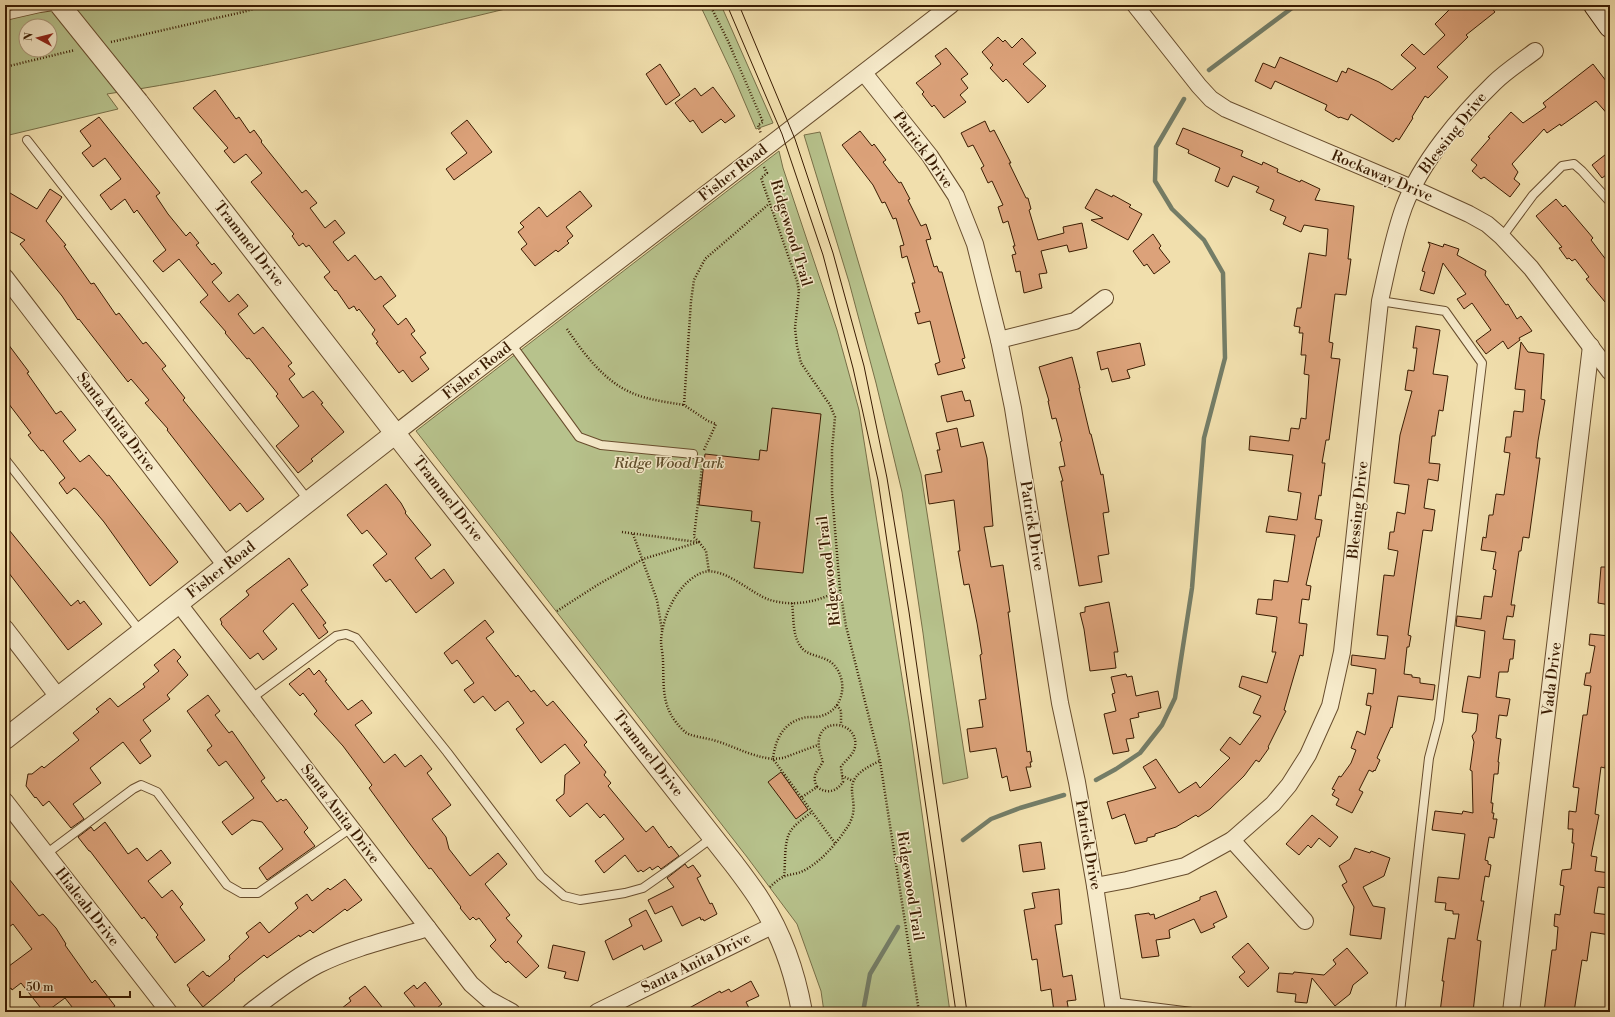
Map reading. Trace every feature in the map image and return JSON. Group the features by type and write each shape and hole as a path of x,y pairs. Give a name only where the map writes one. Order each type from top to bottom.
{"main road":[{"path":"1595,5 1610,26"}],"street":[{"name":"Trammel Drive","path":"60,5 138,102 713,837 761,901 774,925 788,960 802,1012"},
{"name":"Fisher Road","path":"5,739 396,433 757,156 791,127 864,74 951,5"},
{"name":"Rockaway Drive","path":"1135,5 1199,86 1211,99 1226,109 1412,188 1469,214 1486,224 1502,237 1531,268 1610,372"},
{"name":"Blessing Drive","path":"1095,886 1185,866 1232,840 1274,804 1289,785 1308,755 1330,706 1342,652 1380,301 1392,245 1412,188 1428,161 1466,112 1495,82 1535,51"},
{"name":"Patrick Drive","path":"864,74 930,156 956,196 975,244 1000,340 1013,408 1060,703 1077,782 1095,886 1113,1007"},
{"name":"Santa Anita Drive","path":"5,277 226,566"},
{"path":"1000,340 1075,321 1105,298"},
{"name":"Vada Drive","path":"1511,1012 1591,346"},
{"name":"Santa Anita Drive","path":"178,604 252,698 471,984 488,999 512,1012"},
{"path":"5,628 59,698"},
{"name":"Hialeah Drive","path":"5,801 170,1012"},
{"path":"1232,840 1305,921"},
{"name":"Santa Anita Drive","path":"597,1012 774,925"},
{"path":"250,1012 286,985 318,966 371,944 428,928"}],"lane":[{"path":"5,16 60,5"},
{"path":"27,140 309,501"},
{"path":"1502,237 1533,195 1562,166 1574,164 1610,202"},
{"path":"1380,301 1445,311 1482,363 1439,720 1429,758 1400,1012"},
{"path":"512,345 579,437 600,445 693,454"},
{"path":"5,459 142,632"},
{"path":"252,698 336,636 346,634 356,638 447,752 542,876 564,896 580,900 625,894 643,888 713,837"},
{"path":"46,854 133,788 142,785 157,792 227,885 242,893 258,893 351,828"},
{"path":"1113,1007 1192,1012"}],"path":[{"path":"105,43 243,12 266,5"},
{"path":"710,5 728,41 763,122 758,125 762,138"},
{"path":"5,67 82,48"},
{"name":"Ridgewood Trail","path":"763,165 767,173 761,178 797,281 799,292 795,328 801,363 830,405 835,417 832,449 832,493 840,590 846,626 880,762 919,1012"},
{"path":"684,405 691,301 694,280 705,259 770,204"},
{"path":"567,329 590,361 616,384 645,398 684,405 708,421 716,424 704,449 694,537 706,551 709,572"},
{"path":"622,532 699,542"},
{"path":"634,534 657,600 662,632"},
{"path":"556,612 598,584 643,559 699,542"},
{"path":"818,745 783,758 773,759 754,756 714,740 685,733 669,711 663,692 662,632 668,612 677,594 690,580 702,573 709,572 724,575 770,600 792,603 813,602 840,590"},
{"path":"792,603 794,630 798,642 803,649 809,653 827,659 838,670 841,678 842,691 837,705 832,711 819,717 801,718 788,725 779,736 774,747 773,759 835,843"},
{"path":"837,705 841,711 841,725"},
{"path":"834,724 841,725 849,730 853,737 855,746 852,753 841,767 843,782 835,790 829,792 817,787 814,781 815,774 822,761 818,750 818,738 827,726 834,724"},
{"path":"768,888 784,876 794,875 804,870 825,854 835,843 848,827 854,813 852,794 853,781 865,768 880,762"},
{"path":"842,776 853,781"},
{"path":"802,797 817,787"},
{"path":"784,876 786,851 791,830 812,812"}],"green space":[{"path":"48,5 522,5 367,42 212,76 107,94 118,109 5,136 5,15"},
{"path":"700,5 721,5 773,123 756,129 733,75"},
{"path":"820,132 921,474 968,778 943,784 902,492 876,383 849,282 804,135"},
{"name":"Ridge Wood Park","path":"779,151 783,168 837,330 859,410 909,721 950,1012 824,1012 821,991 797,924 747,857 416,431"}],"building":[{"path":"1454,5 1489,5 1495,12 1466,35 1468,37 1437,67 1448,77 1428,98 1425,96 1399,140 1396,138 1393,142 1351,114 1348,120 1339,118 1325,110 1327,105 1275,81 1271,89 1255,81 1263,63 1275,68 1280,57 1337,82 1342,71 1346,73 1348,68 1379,82 1392,90 1416,68 1401,55 1412,44 1424,55 1445,35 1435,24"},
{"path":"998,37 1003,42 1005,40 1012,48 1022,38 1036,53 1023,64 1046,86 1028,103 1006,79 1003,82 990,68 993,65 982,52"},
{"path":"946,48 968,74 961,79 968,88 960,95 966,102 944,118 934,105 932,107 922,94 924,92 916,83 941,64 935,56"},
{"path":"660,64 680,95 666,105 646,74"},
{"path":"1593,64 1610,86 1610,117 1596,101 1561,126 1560,124 1547,133 1544,129 1512,164 1518,172 1514,179 1520,184 1510,197 1484,177 1481,179 1472,171 1477,165 1471,160 1490,138 1488,137 1511,112 1523,123 1546,107 1543,103"},
{"path":"713,87 735,116 725,123 721,119 702,133 693,120 690,122 675,103 695,88 701,96"},
{"path":"215,90 236,119 239,117 250,133 254,130 262,141 261,142 302,193 306,190 317,203 310,208 325,228 335,220 345,233 333,242 348,261 355,255 375,280 381,276 396,296 383,306 398,325 406,318 415,331 411,334 426,353 420,357 429,369 412,382 403,370 399,373 376,343 378,342 372,334 375,330 359,309 357,311 354,306 349,309 336,290 335,291 324,277 330,272 309,245 306,247 303,243 299,246 292,236 294,234 251,182 262,173 246,154 234,163 224,151 228,148 193,108"},
{"path":"99,117 160,193 156,196 168,214 186,236 190,232 199,243 196,245 212,265 214,263 222,273 212,282 229,302 238,294 248,306 238,314 254,334 263,327 292,363 288,366 295,374 289,379 303,398 313,391 323,403 321,404 344,432 311,459 313,461 298,473 276,446 299,426 276,396 278,394 200,302 208,295 179,259 163,272 153,261 166,250 137,210 134,213 125,199 111,210 100,195 121,179 105,158 93,167 82,153 91,146 80,131"},
{"path":"467,120 492,152 454,180 446,169 467,153 451,133"},
{"path":"985,121 990,132 994,130 1011,163 1009,163 1026,198 1028,198 1031,209 1029,210 1038,240 1064,233 1063,227 1082,223 1087,248 1069,252 1067,245 1041,251 1047,273 1039,274 1042,288 1024,293 1020,271 1016,272 1012,255 1016,254 1008,221 1003,223 998,207 1003,205 992,181 988,183 981,168 984,166 973,145 968,147 961,133"},
{"path":"1183,128 1243,151 1241,156 1262,165 1263,162 1278,169 1277,172 1300,182 1301,180 1320,189 1315,200 1354,206 1348,259 1351,259 1346,295 1335,294 1329,342 1333,343 1331,358 1340,359 1329,440 1326,440 1322,463 1325,463 1321,496 1319,495 1315,519 1322,520 1306,585 1311,586 1309,600 1302,599 1299,623 1307,624 1303,656 1300,655 1284,710 1286,711 1268,747 1269,748 1259,762 1256,760 1244,776 1210,809 1198,817 1196,815 1176,827 1147,838 1147,841 1135,844 1125,814 1112,819 1107,802 1156,788 1143,767 1156,759 1179,793 1196,782 1200,788 1230,758 1220,750 1230,737 1240,745 1261,716 1253,713 1261,696 1239,687 1242,676 1267,683 1276,652 1272,652 1277,617 1256,614 1258,599 1272,600 1274,580 1288,582 1295,535 1266,532 1269,516 1297,520 1301,493 1288,491 1293,455 1249,450 1250,436 1289,441 1291,428 1299,429 1301,418 1306,419 1309,375 1304,374 1306,355 1301,355 1303,333 1299,333 1300,327 1294,326 1297,308 1301,308 1309,253 1326,256 1328,229 1304,225 1301,232 1283,224 1286,217 1270,210 1274,200 1256,192 1259,187 1233,176 1228,187 1215,181 1220,168 1188,153 1189,150 1176,144"},
{"path":"860,131 872,146 874,144 886,160 883,162 899,183 901,182 921,226 926,224 931,239 926,240 934,267 937,266 939,272 942,272 965,358 962,359 965,368 938,375 935,364 940,362 930,321 918,324 915,313 920,312 912,283 915,283 907,256 902,258 900,246 904,245 896,218 893,219 885,202 882,203 873,185 842,145"},
{"path":"1610,151 1610,172 1602,178 1592,165"},
{"path":"50,189 62,197 46,221 66,245 64,246 91,284 94,283 116,315 119,313 143,344 146,342 166,366 162,369 185,398 183,400 264,499 247,512 240,503 230,511 167,430 168,429 145,403 149,400 131,379 128,382 20,244 25,240 5,229 5,190 37,209"},
{"path":"1096,189 1112,197 1113,195 1131,205 1129,207 1142,214 1128,240 1091,220 1103,218 1085,208"},
{"path":"580,191 592,206 566,227 573,236 567,241 569,243 558,252 556,250 535,266 521,249 527,244 518,232 524,227 520,223 539,207 547,217"},
{"path":"1556,199 1563,207 1565,205 1593,238 1591,240 1610,265 1610,308 1586,279 1589,277 1575,259 1572,261 1569,258 1567,259 1559,248 1562,247 1536,216"},
{"path":"1153,234 1161,246 1159,248 1170,262 1154,274 1147,264 1144,266 1133,251"},
{"path":"1428,242 1443,247 1444,244 1459,249 1457,255 1486,271 1485,275 1506,305 1508,304 1517,319 1521,316 1532,331 1519,338 1520,340 1508,349 1503,341 1486,354 1476,341 1491,330 1472,303 1464,309 1457,299 1466,294 1443,263 1434,294 1420,290 1425,272 1422,271 1430,245"},
{"path":"1416,326 1440,330 1433,374 1448,376 1443,411 1439,410 1435,436 1432,436 1429,463 1440,464 1438,481 1428,479 1424,508 1435,510 1432,531 1423,530 1408,635 1411,636 1409,647 1407,647 1404,674 1420,678 1420,683 1435,685 1433,700 1398,696 1392,728 1391,727 1377,758 1380,760 1375,771 1374,770 1373,772 1369,770 1359,790 1363,792 1352,813 1336,805 1339,799 1332,795 1335,790 1332,789 1339,776 1341,777 1351,763 1356,750 1351,748 1357,731 1365,735 1371,706 1366,705 1368,693 1373,694 1376,669 1351,665 1352,655 1385,659 1388,636 1377,635 1384,575 1394,576 1398,551 1388,549 1390,532 1394,532 1397,512 1405,514 1409,485 1394,483 1400,435 1412,391 1405,390 1408,370 1414,371 1417,348 1413,348"},
{"path":"5,340 29,372 27,373 56,414 61,411 76,430 63,441 80,462 89,455 107,476 109,475 178,562 150,586 104,522 77,490 74,488 67,494 59,483 65,478 43,450 41,451 28,435 31,433 5,399"},
{"path":"1521,342 1528,352 1544,354 1541,399 1545,400 1536,458 1540,458 1529,538 1523,537 1521,551 1519,551 1511,605 1515,605 1513,617 1507,616 1503,639 1515,640 1513,659 1510,659 1508,672 1499,672 1496,697 1510,699 1507,716 1499,715 1496,738 1501,739 1498,774 1494,774 1491,803 1493,803 1493,819 1497,819 1494,838 1489,837 1485,860 1491,865 1489,877 1485,876 1481,901 1484,901 1477,940 1481,941 1473,1012 1440,1012 1444,981 1442,981 1448,938 1455,939 1459,914 1453,914 1453,911 1445,910 1446,903 1435,902 1438,877 1459,879 1465,834 1432,830 1435,811 1462,814 1463,811 1473,813 1472,771 1470,770 1474,742 1472,736 1476,731 1478,714 1462,712 1468,676 1480,678 1485,631 1456,626 1457,616 1481,619 1484,596 1492,597 1496,570 1493,569 1496,552 1481,550 1483,537 1486,538 1489,515 1493,515 1496,494 1504,495 1510,453 1504,452 1506,437 1511,437 1514,411 1523,412 1525,390 1515,389"},
{"path":"1140,343 1145,365 1127,370 1130,378 1112,382 1108,368 1101,370 1097,352"},
{"path":"1072,357 1090,434 1101,475 1103,474 1109,512 1103,513 1109,554 1098,556 1102,582 1079,586 1061,481 1063,481 1059,467 1065,466 1060,442 1062,441 1056,418 1052,419 1049,401 1039,367"},
{"path":"962,391 965,401 970,400 974,416 947,422 941,396"},
{"path":"772,408 821,414 803,573 754,568 760,522 751,521 752,511 699,505 705,454 759,460 760,450 767,451"},
{"path":"957,428 961,447 983,442 987,458 993,526 984,527 991,567 1003,565 1027,752 1030,751 1032,762 1030,762 1031,767 1026,767 1031,787 1010,791 1007,776 1002,778 996,748 970,752 967,729 983,727 979,700 986,699 980,655 982,654 977,623 969,584 964,585 958,551 960,551 954,500 929,504 925,475 942,472 937,450 940,450 936,433"},
{"path":"386,484 401,503 406,512 405,513 431,545 415,558 431,579 444,569 454,583 416,613 390,579 386,582 373,565 387,554 367,530 362,534 347,515"},
{"path":"5,525 71,606 78,600 80,604 84,601 102,624 68,650 5,568"},
{"path":"289,558 308,585 301,590 326,623 323,625 328,632 319,639 293,603 263,631 277,649 263,660 258,653 250,659 221,624 220,619 249,595 246,591"},
{"path":"1601,567 1610,567 1610,605 1598,603"},
{"path":"1109,602 1118,652 1114,652 1116,668 1090,671 1084,629 1080,613 1085,612 1085,607"},
{"path":"485,620 494,632 486,638 516,677 518,675 531,692 534,690 547,706 553,701 587,742 584,745 606,772 604,775 611,783 608,786 646,832 653,826 669,848 671,846 679,856 661,869 658,866 652,870 650,867 643,872 641,870 638,872 625,855 604,873 595,861 624,839 604,814 600,818 587,803 570,817 556,800 564,794 565,775 580,763 565,744 541,763 516,729 524,723 508,701 495,711 483,696 474,703 464,690 474,683 457,660 452,664 444,653"},
{"path":"1590,634 1610,636 1610,727 1605,768 1601,767 1595,814 1599,815 1591,856 1597,857 1595,871 1610,873 1609,888 1598,887 1594,913 1610,915 1610,935 1591,932 1587,961 1582,960 1574,1012 1544,1012 1552,950 1556,950 1558,927 1554,926 1555,914 1560,915 1564,886 1560,885 1562,870 1571,869 1574,843 1572,843 1573,829 1568,829 1569,811 1576,812 1579,788 1573,787 1583,715 1587,715 1591,686 1584,685 1586,673 1590,673 1595,646 1589,645"},
{"path":"174,649 181,657 177,661 188,675 167,695 170,699 143,720 151,731 140,740 151,756 140,764 123,742 90,768 101,783 73,804 84,819 71,828 49,801 43,806 36,797 35,798 26,786 28,774 32,774 42,766 44,768 79,740 73,733 99,712 96,709 110,698 118,707 145,687 143,684 159,671 154,665"},
{"path":"309,668 314,675 319,670 327,680 325,681 348,710 362,700 372,713 355,725 384,763 395,754 405,767 421,755 432,769 427,773 451,805 432,819 446,837 449,849 470,876 498,853 507,864 485,884 510,915 506,918 522,936 517,942 539,966 526,978 508,961 506,963 490,946 496,940 479,918 476,920 473,917 470,920 460,908 461,907 431,868 429,869 369,788 372,785 343,746 314,714 317,711 303,693 300,696 289,684"},
{"path":"1126,674 1127,677 1132,676 1136,696 1158,691 1161,708 1138,713 1139,717 1130,719 1134,738 1126,739 1129,751 1113,754 1104,714 1116,711 1112,694 1115,693 1111,677"},
{"path":"208,695 220,711 215,715 229,733 232,731 265,778 261,781 277,802 281,799 283,801 286,799 308,828 304,832 315,846 267,880 259,868 283,849 262,822 252,820 232,835 222,822 254,798 226,761 219,766 207,750 212,746 187,711"},
{"path":"781,772 808,810 796,819 768,782"},
{"path":"1312,815 1338,837 1330,847 1319,838 1311,848 1308,845 1299,855 1286,844"},
{"path":"105,822 128,854 137,848 147,861 161,850 171,863 148,881 162,898 172,890 183,904 180,907 205,940 175,963 156,937 158,935 144,917 142,919 78,837 91,827 94,831"},
{"path":"1041,842 1045,869 1023,872 1019,845"},
{"path":"1355,848 1370,853 1371,851 1390,858 1384,876 1363,887 1373,906 1385,908 1381,939 1350,935 1354,907 1342,885 1347,882 1339,866 1350,859"},
{"path":"685,864 688,868 693,865 701,876 697,878 710,904 712,903 717,914 704,921 703,919 701,920 700,917 682,926 672,906 655,914 648,900 674,887 667,878"},
{"path":"5,874 39,916 43,914 56,928 66,944 65,945 92,983 95,980 115,1006 107,1012 76,1012 65,998 44,1012 21,983 12,990 11,988 5,992 5,969 32,949 13,924 5,930"},
{"path":"345,879 362,900 347,911 345,909 313,933 310,930 300,937 299,935 267,958 264,955 203,1007 189,990 190,989 187,985 203,971 209,977 230,959 229,956 249,937 246,933 260,922 269,933 298,908 295,903 307,894 312,901 328,888 330,890"},
{"path":"1059,889 1062,924 1055,925 1063,977 1072,975 1076,1000 1067,1001 1069,1012 1054,1012 1051,989 1041,991 1037,959 1032,960 1024,910 1035,908 1032,893"},
{"path":"1216,891 1227,917 1213,924 1215,927 1201,933 1194,919 1169,930 1170,938 1156,940 1159,956 1142,958 1135,915 1149,913 1150,915 1154,914 1155,919 1200,900 1200,897"},
{"path":"646,910 662,941 644,950 642,945 613,960 605,941 632,926 629,919"},
{"path":"1248,943 1269,968 1248,987 1239,977 1245,972 1232,957"},
{"path":"553,945 585,952 578,981 564,978 566,972 548,968"},
{"path":"1347,948 1368,973 1353,985 1350,994 1335,1006 1312,978 1307,1003 1295,1002 1296,994 1277,992 1279,973 1293,974 1294,972 1324,975 1336,964 1333,960"},
{"path":"751,981 759,996 746,1002 751,1012 682,1012 720,991 721,993 729,989 731,992"},
{"path":"425,982 442,1004 432,1012 419,1012 404,993 414,985 417,989"},
{"path":"365,986 386,1012 337,1012 351,1001 349,998"}],"waterway":[{"path":"1209,70 1296,5"},
{"path":"1096,780 1140,753 1162,725 1175,698 1192,588 1204,438 1225,358 1223,273 1204,240 1172,209 1155,181 1156,147 1184,99"},
{"path":"963,840 991,819 1020,808 1064,795"},
{"path":"863,1012 870,974 898,927"}],"tram line":[{"path":"727,5 782,134 823,255 853,368 878,480 956,1012"},
{"path":"739,5 795,139 833,253 864,366 887,478 909,612 967,1012"}]}
